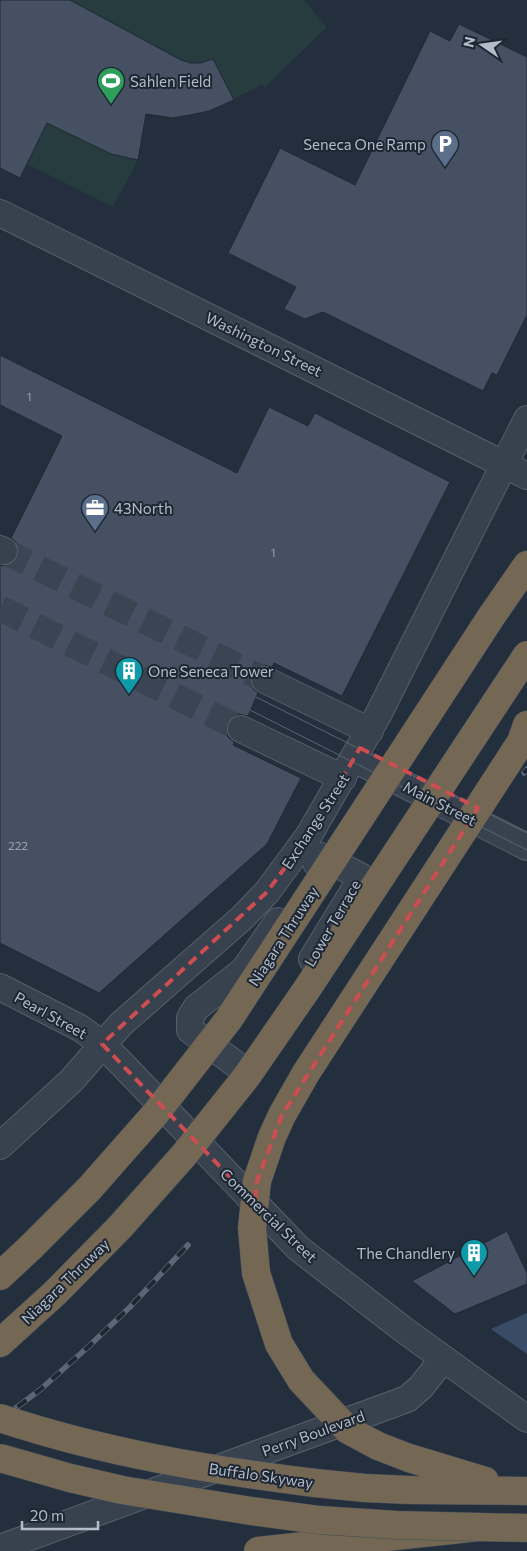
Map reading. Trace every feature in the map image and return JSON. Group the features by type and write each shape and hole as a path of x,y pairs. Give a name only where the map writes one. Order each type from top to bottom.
{"highway":[{"name":"Niagara Thruway","path":"0,1276 89,1189 156,1113 229,1019 451,678 527,566"},
{"name":"Niagara Thruway","path":"0,1343 55,1293 120,1227 184,1155 247,1076 308,989 527,655"},
{"path":"521,1491 409,1458 378,1446 348,1430 301,1380 278,1344 256,1273 252,1228 257,1181 272,1137 282,1115 306,1073 521,742 527,726"},
{"name":"Buffalo Skyway","path":"7,1419 127,1452 235,1473 365,1488 521,1491"},
{"path":"0,1458 70,1478 122,1490 251,1511 319,1520 397,1525 527,1528"},
{"path":"258,1551 479,1527"}],"street":[{"name":"Washington Street","path":"0,213 527,476"},
{"name":"Exchange Street","path":"0,1146 71,1081 121,1024 243,917 267,892 309,835 357,754 527,419"},
{"name":"Main Street","path":"265,680 357,754 527,847"},
{"name":"Main Street","path":"241,729 357,754 527,832"},
{"name":"Lower Terrace","path":"0,1325 73,1262 168,1161 189,1135 297,983 362,877 321,856 244,970 196,1008 190,1018 190,1030 238,1066"},
{"name":"Pearl Street","path":"0,987 80,1028 102,1044"},
{"name":"Commercial Street","path":"102,1044 298,1248 443,1359 527,1419"},
{"name":"Perry Boulevard","path":"0,1548 407,1399 421,1387 443,1359"}],"highlighted area":[{"path":"360,748 478,808 282,1115 257,1181 255,1203 102,1044 267,892 309,835"}],"green space":[{"name":"Sahlen Field","path":"0,0 304,0 327,27 265,87 262,84 220,106 198,114 164,117 146,114 138,160 113,207 27,164 20,178 0,168"}],"water":[{"path":"527,1313 527,1354 491,1329"}],"building":[{"path":"0,0 70,0 181,60 201,63 213,59 234,100 209,111 173,118 146,114 138,160 111,154 47,123 20,178 0,168"},
{"name":"Seneca One Ramp","path":"459,24 527,57 527,315 497,375 492,373 483,391 323,312 305,319 284,309 296,287 228,253 280,148 355,185 430,31 450,41"},
{"name":"One Seneca Tower","path":"0,355 237,473 269,407 308,426 315,413 450,482 342,696 274,663 272,667 264,665 257,667 252,673 250,682 253,689 258,693 248,716 239,714 233,716 228,722 226,730 228,737 234,742 233,745 301,778 267,844 99,993 0,943 0,565 12,564 18,557 17,543 11,538 62,436 0,405"},
{"name":"The Chandlery","path":"507,1231 527,1273 527,1284 455,1314 412,1281"}],"tunnel":[{"path":"4,551 265,680"},
{"path":"0,608 241,729"}],"tram line":[{"path":"256,697 527,833"},
{"path":"250,710 527,850"}],"railway":[{"path":"524,773 527,769"},
{"path":"0,1420 41,1389 88,1347 130,1307 188,1245"}],"place":[{"name":"Sahlen Field","path":"111,105"},
{"name":"Seneca One Ramp","path":"445,168"},
{"name":"43North","path":"95,532"},
{"name":"One Seneca Tower","path":"129,695"},
{"name":"The Chandlery","path":"474,1277"}]}
